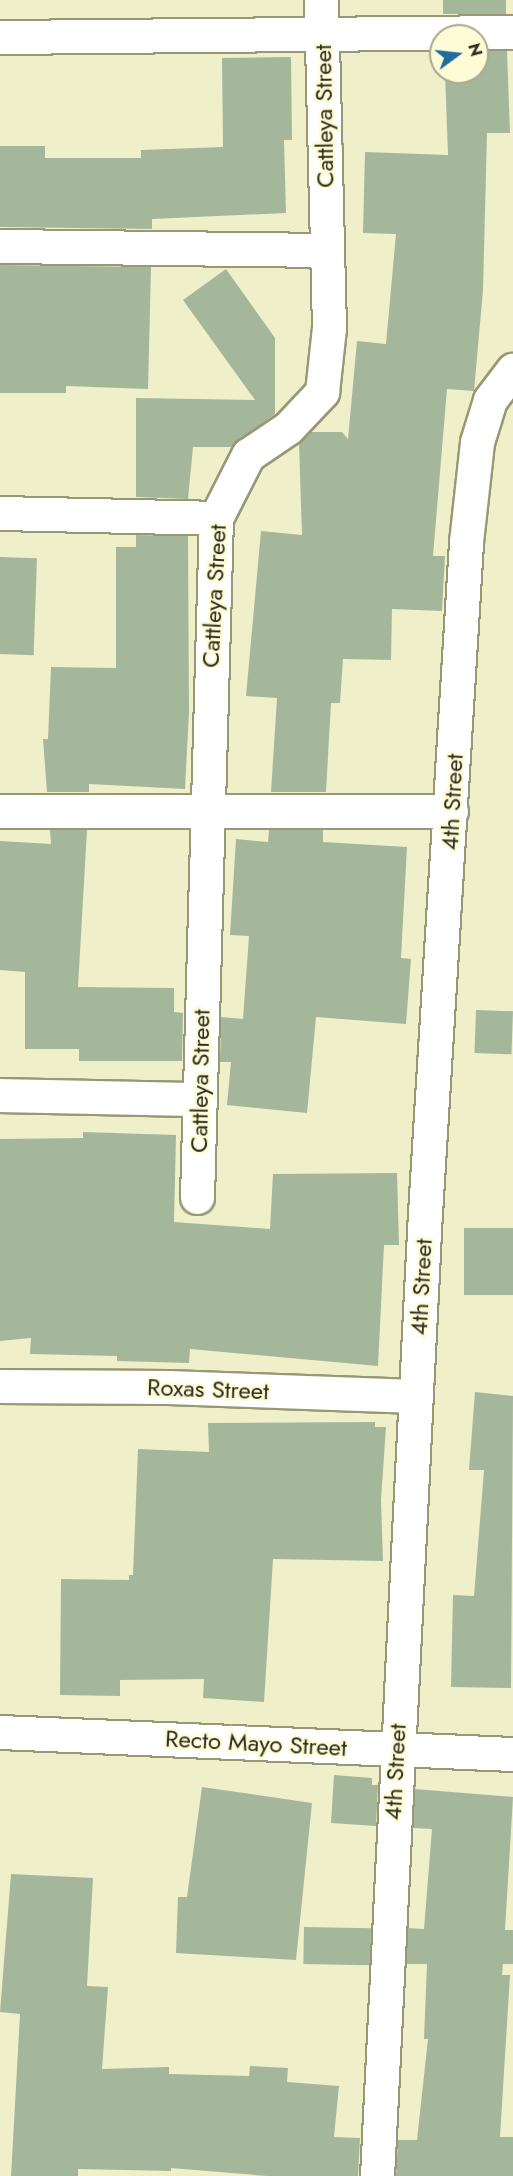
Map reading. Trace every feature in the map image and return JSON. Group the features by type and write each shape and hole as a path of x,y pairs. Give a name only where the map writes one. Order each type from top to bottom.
{"street":[{"name":"Cattleya Street","path":"197,1197 216,518 248,455 288,428 322,392 329,328 321,0"},
{"path":"0,37 322,36 513,32"},
{"path":"0,246 327,250"},
{"name":"4th Street","path":"377,2176 396,1749 466,543 477,441 490,400 513,370"},
{"path":"0,513 216,518"},
{"path":"0,811 451,811"},
{"path":"0,1095 199,1100"},
{"name":"Roxas Street","path":"0,1386 168,1387 416,1396"},
{"name":"Recto Mayo Street","path":"0,1732 513,1754"}],"building":[{"path":"443,0 506,0 506,14 443,14"},
{"path":"489,51 507,51 510,133 487,133 483,290 474,391 447,389 433,556 445,556 442,611 392,609 391,660 343,659 340,703 331,703 326,792 271,792 277,698 246,696 261,531 302,535 299,443 310,432 342,432 348,439 357,341 386,344 396,234 363,233 365,152 448,155 445,84 489,84"},
{"path":"291,57 292,140 284,140 286,213 152,219 152,229 0,227 0,146 45,146 45,158 141,158 141,150 223,147 222,58"},
{"path":"0,265 151,267 148,389 66,386 66,393 0,393"},
{"path":"226,269 275,338 275,414 231,447 193,447 188,499 136,497 136,398 255,400 183,300"},
{"path":"136,535 188,536 189,712 185,789 89,784 89,792 47,792 43,739 48,739 51,667 116,668 116,547 136,547"},
{"path":"0,557 37,558 34,655 0,654"},
{"path":"50,830 87,830 78,987 174,988 174,1012 183,1013 182,1061 79,1061 79,1049 25,1049 25,972 0,970 0,841 51,844"},
{"path":"269,830 323,830 323,842 407,847 401,958 411,959 406,1024 316,1017 307,1113 227,1105 231,1062 220,1062 221,1017 243,1019 249,936 230,935 236,839 268,842"},
{"path":"476,1010 513,1011 511,1054 474,1053"},
{"path":"83,1132 176,1135 174,1222 270,1229 273,1174 397,1173 399,1245 384,1245 378,1366 190,1349 189,1363 117,1361 117,1356 30,1354 31,1338 0,1341 0,1139 83,1138"},
{"path":"464,1228 513,1228 513,1295 464,1295"},
{"path":"475,1392 513,1396 511,1688 451,1687 453,1595 474,1596 484,1470 469,1470"},
{"path":"375,1422 375,1427 386,1427 381,1500 383,1561 273,1559 264,1702 203,1698 204,1679 120,1680 120,1696 60,1695 61,1579 129,1580 129,1575 133,1575 138,1449 209,1452 208,1423"},
{"path":"334,1775 372,1778 372,1785 378,1785 376,1826 331,1823"},
{"path":"202,1787 312,1803 296,1960 176,1953 178,1897 187,1897"},
{"path":"415,1789 513,1797 505,1930 513,1930 513,1964 503,1964 502,1975 510,1975 500,2137 513,2137 513,2176 396,2176 398,2140 417,2140 428,2039 424,2039 427,1964 406,1964 408,1928 424,1929 432,1829 413,1828"},
{"path":"11,1874 93,1878 87,1986 108,1987 102,2069 169,2067 169,2074 249,2076 250,2066 288,2068 287,2082 339,2086 334,2137 360,2138 358,2176 267,2176 171,2168 171,2171 78,2169 78,2176 11,2176 20,2014 0,2012"},
{"path":"304,1927 371,1928 370,1965 303,1964"}]}
